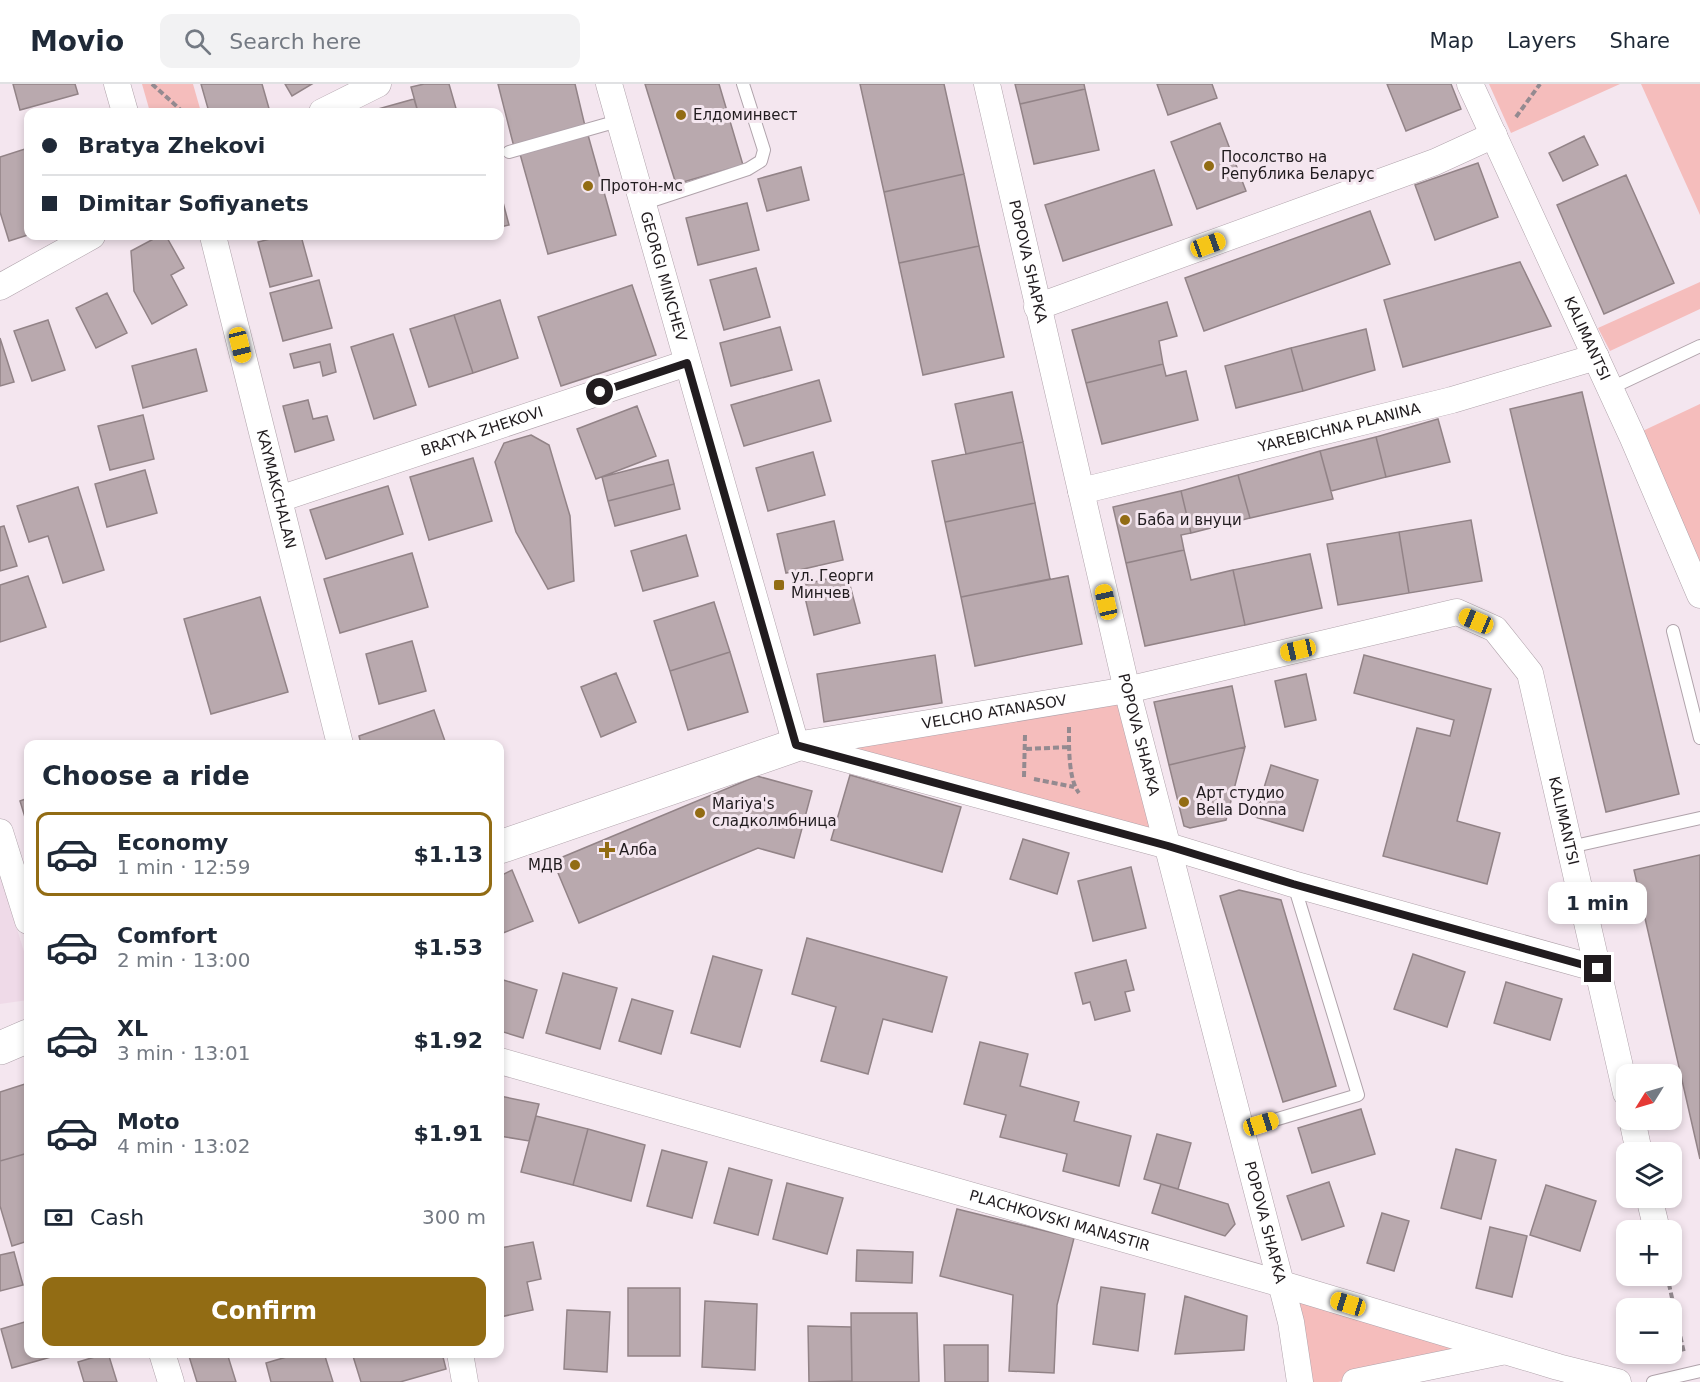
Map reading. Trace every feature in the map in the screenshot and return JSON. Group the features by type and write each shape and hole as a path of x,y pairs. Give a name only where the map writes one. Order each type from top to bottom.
{"street":[{"path":"117,84 125,108"},
{"path":"330,108 378,84"},
{"name":"GEORGI MINCHEV","path":"609,84 796,745"},
{"name":"POPOVA SHAPKA","path":"987,84 1127,690 1282,1284 1291,1322 1300,1382"},
{"name":"KALIMANTSI","path":"1470,84 1611,388 1700,595"},
{"path":"1037,307 1435,162 1494,135"},
{"path":"0,286 85,240"},
{"name":"KAYMAKCHALAN","path":"214,240 339,740"},
{"name":"YAREBICHNA PLANINA","path":"1081,491 1452,400 1596,357"},
{"name":"BRATYA ZHEKOVI","path":"279,499 687,363"},
{"name":"VELCHO ATANASOV","path":"504,846 796,745 1127,690 1457,612 1495,629"},
{"name":"KALIMANTSI","path":"1495,629 1530,673 1619,1064"},
{"path":"796,745 1168,846 1293,884 1598,969"},
{"path":"0,832 24,908"},
{"path":"0,1048 24,1038"},
{"name":"PLACHKOVSKI MANASTIR","path":"504,1062 1618,1382"},
{"path":"1355,1382 1504,1351"},
{"path":"164,1358 171,1382"},
{"path":"461,1358 465,1382"}],"lane":[{"path":"642,204 748,169 761,161 764,150 743,84"},
{"path":"509,152 618,121"},
{"path":"1611,388 1700,346"},
{"path":"1673,631 1700,738"},
{"path":"1570,847 1700,818"},
{"path":"1242,1130 1358,1095 1293,884"},
{"path":"1653,1382 1694,1372"}],"path":[{"path":"152,84 179,108"},
{"path":"1494,135 1518,116 1540,84"},
{"path":"1070,700 1069,747 1074,787 1107,830"},
{"path":"1023,708 1026,749 1024,777 1074,787"},
{"path":"1026,749 1069,747"},
{"path":"1670,1286 1694,1372"}],"shaded area":[{"path":"142,84 193,84 200,108 149,108"},
{"path":"1489,84 1620,84 1511,133"},
{"path":"1641,84 1700,84 1700,215"},
{"path":"1700,282 1700,309 1610,351 1598,328"},
{"path":"1700,404 1700,595 1632,436"},
{"path":"1127,690 1168,846 796,745"},
{"path":"0,875 24,951 24,1001 0,1004"},
{"path":"1282,1284 1504,1351 1338,1382 1305,1382"}],"building":[{"path":"13,84 75,84 78,94 20,110"},
{"path":"201,84 262,84 269,108 208,108"},
{"path":"285,84 312,84 292,96"},
{"path":"424,84 449,84 456,108 417,108 411,87"},
{"path":"498,84 575,84 585,126 514,147"},
{"path":"645,84 719,84 743,165 676,184"},
{"path":"860,84 944,84 964,174 884,192"},
{"path":"1015,84 1084,84 1085,89 1020,104"},
{"path":"1157,84 1212,84 1217,98 1168,115"},
{"path":"1387,84 1451,84 1461,109 1406,131"},
{"path":"1085,89 1099,150 1034,164 1020,104"},
{"path":"414,99 417,108 382,108"},
{"name":"Посолство на Република Беларус","path":"1220,123 1246,191 1197,209 1171,142"},
{"path":"588,135 616,235 548,254 520,154"},
{"path":"1584,136 1598,165 1563,181 1549,153"},
{"path":"24,149 24,236 9,241 0,212 0,157"},
{"path":"1478,163 1498,217 1435,240 1415,185"},
{"path":"801,167 809,200 767,211 758,179"},
{"path":"1154,170 1172,225 1063,261 1045,205"},
{"path":"964,174 979,246 899,263 884,192"},
{"path":"1626,175 1674,283 1604,314 1557,205"},
{"path":"747,203 759,250 698,265 686,218"},
{"path":"504,206 509,225 504,226"},
{"path":"1370,211 1390,264 1204,331 1185,278"},
{"path":"152,240 168,240 184,268 171,275 187,305 152,324 134,291 131,251"},
{"path":"302,240 312,276 270,287 258,242"},
{"path":"979,246 1004,357 923,375 899,263"},
{"path":"1520,262 1551,326 1403,367 1384,300"},
{"path":"756,268 770,317 724,330 710,280"},
{"path":"319,280 332,328 283,341 270,293"},
{"path":"632,285 656,355 561,386 538,317"},
{"path":"107,293 127,333 96,348 76,308"},
{"path":"500,300 518,358 473,373 454,315"},
{"path":"1167,302 1177,336 1159,341 1163,364 1086,383 1072,330"},
{"path":"454,315 473,373 429,387 410,329"},
{"path":"48,320 65,370 32,381 14,331"},
{"path":"780,327 792,370 731,386 720,343"},
{"path":"1366,329 1375,370 1303,391 1291,348"},
{"path":"393,334 416,405 374,419 351,347"},
{"path":"0,338 14,382 0,386"},
{"path":"330,344 336,372 323,376 320,362 294,368 290,354"},
{"path":"1291,348 1303,391 1236,408 1225,366"},
{"path":"196,349 207,391 143,408 132,366"},
{"path":"1163,364 1166,376 1186,371 1198,420 1102,444 1086,383"},
{"path":"819,380 831,421 744,446 731,405"},
{"path":"1012,392 1023,442 966,454 955,404"},
{"path":"1582,392 1679,794 1606,812 1510,409"},
{"path":"308,400 313,419 327,416 334,440 295,452 283,406"},
{"path":"637,406 656,456 596,479 577,429"},
{"path":"143,415 154,459 110,470 98,426"},
{"path":"1438,419 1450,462 1386,477 1376,437"},
{"path":"531,435 549,445 570,516 574,581 548,589 516,532 495,462 504,443"},
{"path":"1376,437 1386,477 1331,491 1320,451"},
{"path":"1023,442 1035,503 945,522 932,461"},
{"path":"1320,451 1333,499 1250,518 1238,475"},
{"path":"813,452 825,495 768,511 756,468"},
{"path":"473,458 492,521 429,540 410,477"},
{"path":"668,460 674,484 608,501 602,477"},
{"path":"145,470 157,513 107,527 95,484"},
{"path":"1238,475 1250,518 1191,533 1181,491"},
{"path":"674,484 680,509 615,526 608,501"},
{"path":"388,486 403,534 326,559 310,510"},
{"path":"78,487 104,570 63,583 48,536 29,542 17,506"},
{"path":"1181,491 1191,533 1181,535 1184,550 1126,563 1113,507"},
{"path":"1035,503 1050,579 961,597 945,522"},
{"path":"1471,520 1482,581 1409,593 1399,532"},
{"path":"834,521 843,560 786,573 777,534"},
{"path":"4,526 17,566 0,571 0,527"},
{"path":"1399,532 1409,593 1338,605 1327,544"},
{"path":"686,535 698,576 643,591 631,551"},
{"path":"1184,550 1191,580 1233,570 1245,625 1145,646 1126,563"},
{"path":"412,553 428,607 340,633 324,579"},
{"path":"1310,554 1322,608 1245,625 1233,570"},
{"path":"847,574 860,623 814,635 802,585"},
{"path":"28,576 46,627 0,642 0,585"},
{"path":"1068,576 1082,644 975,666 961,597"},
{"path":"260,597 288,692 211,714 184,619"},
{"path":"714,602 730,652 670,671 654,621"},
{"path":"412,641 426,691 379,704 366,654"},
{"path":"730,652 748,712 688,730 670,671"},
{"path":"935,655 942,703 824,722 817,674"},
{"path":"1364,655 1491,689 1457,821 1500,833 1487,884 1383,856 1417,728 1450,736 1454,720 1354,693"},
{"path":"616,673 636,722 601,737 581,687"},
{"path":"1306,674 1316,720 1285,727 1275,681"},
{"path":"1232,686 1245,747 1169,765 1154,702"},
{"path":"434,710 445,740 360,740 359,736"},
{"path":"1245,747 1226,820 1190,828 1184,826 1169,765"},
{"path":"1271,765 1318,780 1303,831 1255,817"},
{"path":"850,775 961,807 942,872 831,840"},
{"path":"757,776 812,791 794,858 758,848 579,923 553,861"},
{"path":"24,800 24,814 20,801"},
{"path":"1023,839 1069,853 1057,894 1010,879"},
{"path":"1700,855 1700,1159 1682,1080 1682,1064 1678,1064 1634,870"},
{"path":"1131,867 1146,928 1093,941 1078,881"},
{"path":"512,870 533,921 504,933 504,874"},
{"path":"1239,890 1281,900 1336,1086 1283,1102 1220,896"},
{"path":"807,938 947,977 932,1032 883,1019 868,1074 821,1061 836,1007 792,994"},
{"path":"1413,954 1465,972 1447,1027 1394,1009"},
{"path":"713,956 762,970 740,1047 691,1033"},
{"path":"1126,960 1134,990 1125,992 1130,1011 1095,1020 1090,1002 1083,1004 1075,973"},
{"path":"563,973 617,988 600,1049 546,1033"},
{"path":"504,980 537,990 523,1038 504,1032"},
{"path":"1506,982 1562,999 1550,1040 1494,1023"},
{"path":"632,999 673,1011 661,1054 619,1041"},
{"path":"980,1042 1028,1054 1020,1086 1079,1102 1074,1121 1131,1136 1119,1186 1063,1171 1067,1154 1000,1137 1006,1115 964,1104"},
{"path":"24,1084 24,1154 0,1161 0,1092"},
{"path":"504,1097 539,1104 529,1141 504,1137"},
{"path":"1361,1109 1375,1154 1312,1173 1298,1128"},
{"path":"536,1116 588,1129 573,1185 521,1172"},
{"path":"588,1129 645,1145 631,1201 573,1185"},
{"path":"1157,1134 1191,1143 1178,1189 1144,1179"},
{"path":"1456,1149 1496,1160 1481,1219 1441,1208"},
{"path":"662,1150 707,1162 692,1218 647,1206"},
{"path":"24,1154 24,1242 12,1246 0,1206 0,1161"},
{"path":"729,1168 772,1180 758,1235 714,1223"},
{"path":"1329,1182 1344,1226 1302,1240 1287,1196"},
{"path":"787,1183 843,1198 827,1254 773,1239"},
{"path":"1161,1184 1228,1204 1235,1224 1225,1236 1152,1213"},
{"path":"1546,1185 1596,1201 1580,1251 1530,1235"},
{"path":"957,1209 1074,1238 1057,1305 1054,1373 1009,1371 1013,1295 940,1276"},
{"path":"1382,1213 1409,1221 1394,1271 1367,1263"},
{"path":"1490,1227 1527,1236 1512,1297 1476,1288"},
{"path":"533,1242 541,1279 527,1282 533,1310 504,1316 504,1247"},
{"path":"857,1250 913,1252 912,1283 856,1281"},
{"path":"14,1252 23,1285 0,1291 0,1255"},
{"path":"1101,1287 1145,1294 1138,1351 1093,1344"},
{"path":"628,1288 680,1288 680,1356 628,1356"},
{"path":"1185,1296 1247,1316 1244,1350 1175,1354"},
{"path":"705,1301 757,1304 755,1370 702,1367"},
{"path":"567,1310 610,1312 607,1372 564,1369"},
{"path":"851,1313 917,1313 919,1382 852,1382"},
{"path":"24,1322 24,1358 47,1358 12,1368 1,1329"},
{"path":"808,1326 851,1327 852,1381 809,1382"},
{"path":"944,1345 988,1345 988,1382 945,1382"},
{"path":"91,1358 110,1358 117,1382 84,1382 78,1362"},
{"path":"190,1358 229,1358 236,1382 197,1382"},
{"path":"283,1358 326,1358 333,1382 271,1382 266,1363"},
{"path":"354,1358 443,1358 446,1369 400,1382 361,1382"}],"place":[{"name":"Елдоминвест","path":"681,115"},
{"name":"Посолство на Република Беларус","path":"1209,166"},
{"name":"Протон-мс","path":"588,186"},
{"name":"Баба и внуци","path":"1125,520"},
{"name":"ул. Георги Минчев","path":"779,585"},
{"name":"Арт студио Bella Donna","path":"1184,802"},
{"name":"Mariya's сладколмбница","path":"700,813"},
{"name":"Алба","path":"607,850"},
{"name":"МДВ","path":"575,865"}],"route":[{"path":"600,392 687,363 796,745 1168,846 1293,884 1598,969"}]}
